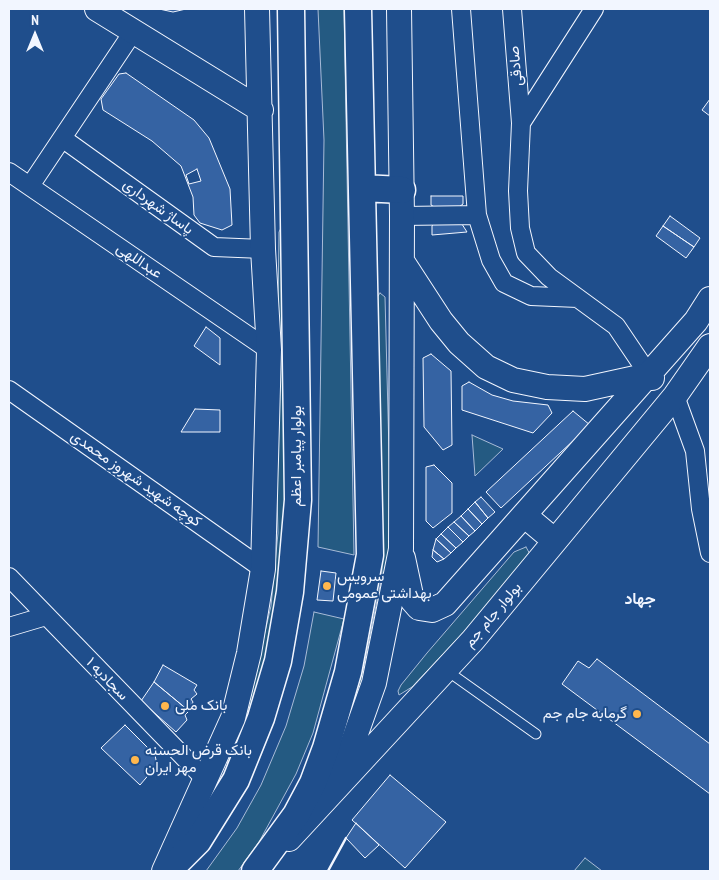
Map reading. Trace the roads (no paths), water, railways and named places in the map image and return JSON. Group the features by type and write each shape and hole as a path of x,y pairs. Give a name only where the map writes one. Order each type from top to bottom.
{"main road":[{"path":"97,9 261,110"},
{"name":"بولوار پیامبر اعظم","path":"164,871 233,718 250,653 263,569 268,350 263,249 257,9"},
{"name":"بولوار پیامبر اعظم","path":"168,871 198,841 236,780 261,718 278,661 290,592 298,500 291,9"},
{"path":"255,871 296,814 313,783 326,748 348,672 370,555 358,9"},
{"path":"337,787 374,683 401,549 402,190 399,9"},
{"path":"362,188 402,190"},
{"path":"402,261 441,321 459,343 486,367 513,380 547,387 586,389 649,375"},
{"path":"401,549 412,600 419,608 432,610 445,604 696,321 710,299"},
{"name":"بولوار جام جم","path":"259,871 445,670 675,396 710,346"},
{"path":"649,375 675,396"},
{"path":"524,515 554,541"}],"street":[{"path":"462,9 477,215 491,260 504,283 531,296 578,298"},
{"name":"صادقی","path":"512,9 521,123 518,191 520,228 526,253 549,277 616,326 649,375"},
{"path":"521,123 594,9"},
{"path":"30,186 133,32"},
{"name":"پاساژ شهرداری","path":"62,138 214,247 263,249"},
{"name":"عبداللهی","path":"9,172 268,350"},
{"path":"402,216 477,215"},
{"name":"کوچه شهید شهروز محمدی","path":"9,390 263,569"},
{"path":"675,396 695,450 706,541 710,553"},
{"name":"سجادیه ۱","path":"9,578 206,780"},
{"path":"9,628 46,616"}],"lane":[{"path":"445,670 536,734"}],"place":[{"name":"سرویس بهداشتی عمومی","path":"327,586"},
{"name":"بانک ملی","path":"165,706"},
{"name":"گرمابه جام جم","path":"637,714"},
{"name":"بانک قرض الحسنه مهر ایران","path":"135,760"}],"district":[{"name":"جهاد","path":"640,599"}]}
